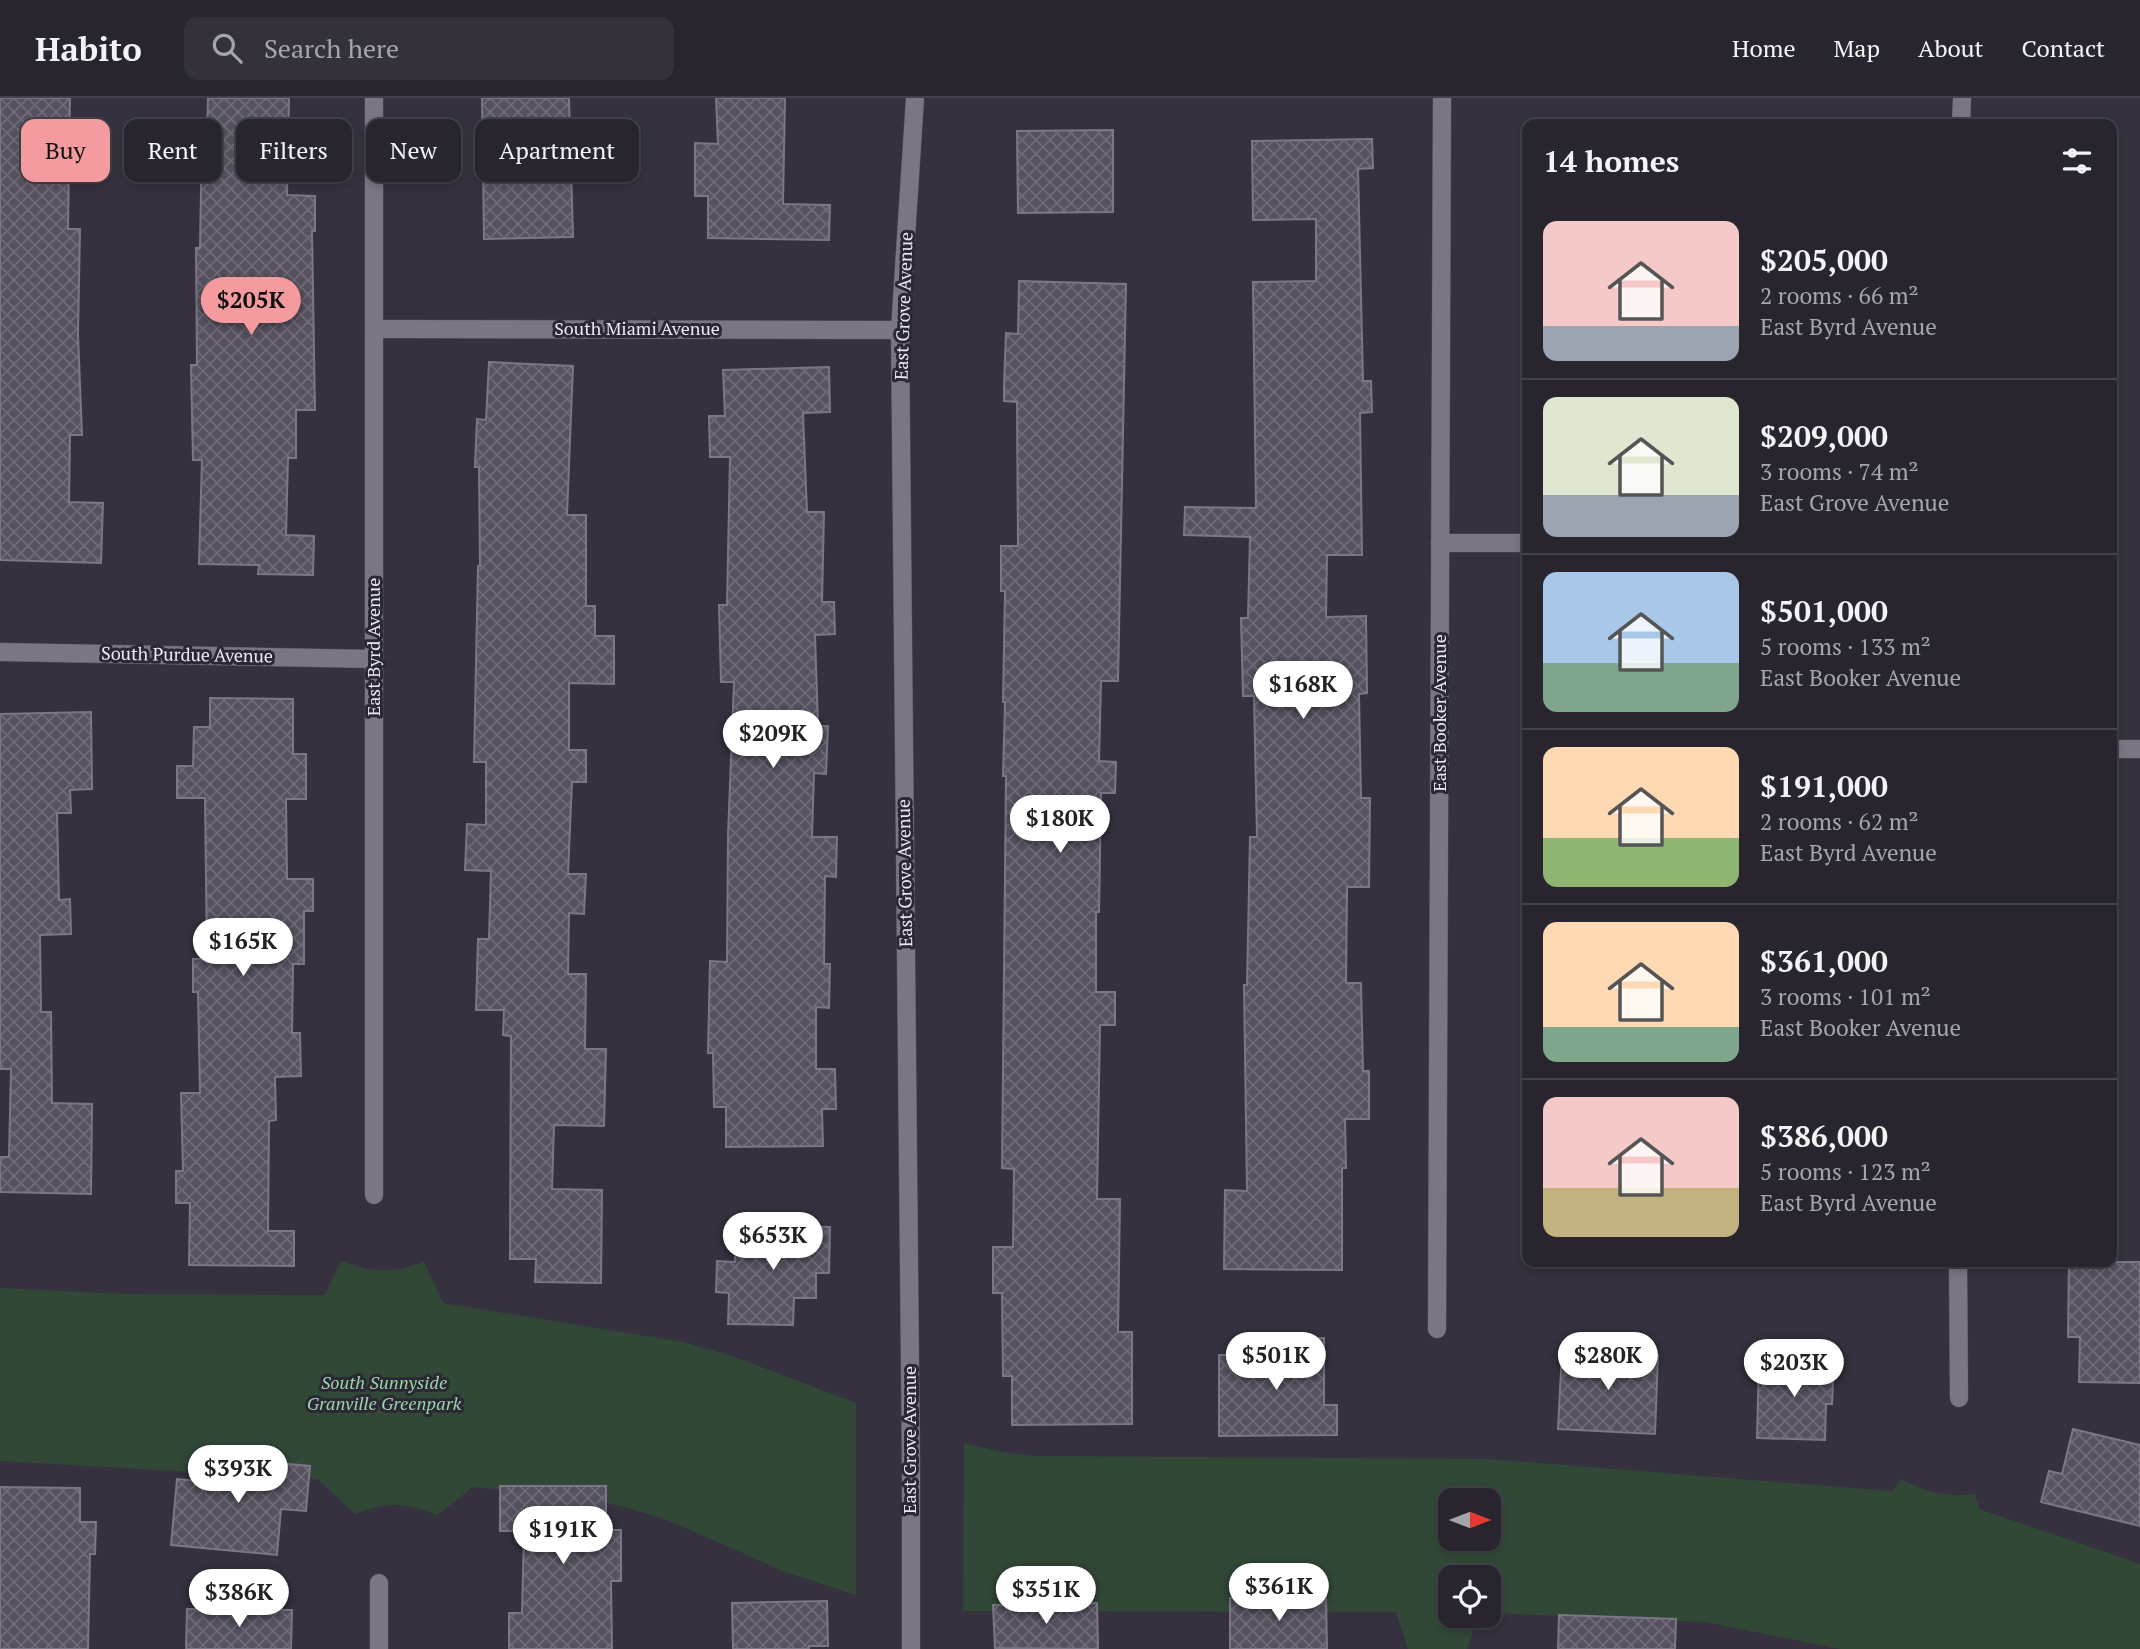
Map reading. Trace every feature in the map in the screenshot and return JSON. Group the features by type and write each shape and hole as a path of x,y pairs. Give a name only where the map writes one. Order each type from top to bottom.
{"street":[{"name":"East Byrd Avenue","path":"374,98 374,1195"},
{"name":"East Grove Avenue","path":"911,1649 900,330 915,98"},
{"name":"East Booker Avenue","path":"1437,1329 1442,98"},
{"path":"1961,119 1962,98"},
{"name":"South Miami Avenue","path":"374,329 900,330"},
{"path":"1440,542 1522,543"},
{"name":"South Purdue Avenue","path":"0,652 374,659"},
{"path":"2117,749 2140,749"},
{"path":"1958,1267 1959,1398"},
{"path":"379,1583 379,1649"}],"green space":[{"name":"South Sunnyside Granville Greenpark","path":"341,1261 373,1270 402,1269 424,1262 443,1303 683,1342 738,1358 856,1403 856,1595 783,1571 670,1521 579,1497 473,1487 437,1515 396,1505 377,1507 355,1514 318,1479 0,1461 0,1288 124,1294 325,1295"},
{"path":"964,1443 1033,1456 1488,1459 1892,1491 1901,1479 1937,1493 1975,1494 1979,1509 2140,1564 2140,1649 1841,1649 1705,1622 1501,1614 1501,1565 1438,1565 1438,1628 1474,1628 1467,1649 1408,1649 1396,1612 963,1611"}],"building":[{"path":"0,98 70,98 70,119 21,119 21,182 69,182 68,229 80,229 78,334 82,435 70,435 69,502 103,503 101,563 0,560"},
{"path":"208,98 289,98 289,119 236,119 236,182 287,182 287,195 315,196 315,231 312,231 315,410 296,410 296,458 288,458 286,535 314,536 313,575 258,574 259,565 199,564 202,460 193,460 191,365 197,365 196,248 200,248 201,182 222,182 222,119 207,119"},
{"path":"482,98 569,98 570,119 482,119"},
{"path":"716,98 785,98 783,204 830,205 829,240 708,238 708,196 695,196 695,143 718,144"},
{"path":"1113,130 1113,212 1018,213 1017,131"},
{"path":"1372,139 1373,168 1358,169 1363,381 1371,381 1372,412 1360,413 1362,555 1327,555 1326,617 1366,616 1367,693 1359,694 1361,798 1370,798 1369,887 1347,887 1346,983 1361,983 1363,1071 1369,1071 1369,1119 1345,1119 1342,1270 1224,1269 1225,1190 1247,1191 1244,985 1247,985 1250,837 1257,837 1254,696 1243,696 1241,618 1248,618 1250,537 1184,535 1185,507 1256,508 1253,282 1316,281 1316,219 1253,220 1252,141"},
{"path":"483,182 571,182 573,237 484,239"},
{"path":"1019,281 1126,284 1118,681 1101,681 1099,761 1116,762 1115,793 1101,793 1099,912 1096,912 1096,992 1115,992 1115,1025 1100,1025 1097,1199 1120,1199 1118,1332 1132,1332 1132,1424 1012,1425 1012,1376 1003,1376 1002,1293 993,1293 993,1247 1013,1247 1014,1169 1002,1168 1006,776 1003,776 1005,591 1001,591 1001,546 1018,546 1017,402 1004,401 1004,385 1006,333 1018,334"},
{"path":"489,362 573,366 567,515 586,515 586,606 595,606 595,636 614,636 614,684 569,683 569,750 586,750 586,782 572,782 568,874 586,874 584,914 569,913 568,974 586,974 585,1049 606,1049 604,1126 554,1125 552,1189 602,1190 601,1283 535,1282 536,1259 510,1259 511,1036 503,1035 504,1010 476,1010 478,939 489,939 491,871 465,870 467,824 486,825 486,762 474,762 480,566 479,467 475,467 477,419 486,420"},
{"path":"829,367 830,412 803,413 807,512 824,512 822,602 834,602 835,634 815,635 818,726 828,726 826,774 814,773 812,837 837,837 836,877 825,876 824,964 830,964 829,1008 816,1007 816,1069 835,1069 836,1109 822,1109 823,1146 726,1147 726,1107 714,1107 713,1053 708,1053 710,961 727,962 728,836 734,682 721,682 719,605 727,605 730,457 710,457 709,416 725,416 723,370"},
{"path":"210,698 293,699 293,754 306,754 306,799 286,799 287,879 313,879 313,911 304,911 304,964 293,964 292,1033 300,1033 301,1076 275,1077 276,1120 269,1121 268,1231 294,1231 294,1266 189,1265 190,1203 176,1203 176,1171 183,1171 181,1093 200,1093 198,992 193,992 193,959 207,959 205,798 177,798 177,766 193,766 194,727 210,727"},
{"path":"91,712 92,789 70,790 71,813 57,813 59,900 70,899 71,934 40,935 41,1012 51,1012 52,1103 92,1104 91,1194 0,1192 0,1157 9,1157 11,1069 0,1069 0,714"},
{"path":"736,1225 830,1227 829,1273 816,1273 816,1298 794,1298 793,1325 728,1324 729,1293 716,1292 717,1261 735,1262"},
{"path":"2117,1262 2140,1262 2140,1383 2079,1382 2080,1337 2068,1337 2069,1267 2117,1267"},
{"path":"1324,1338 1324,1405 1337,1405 1337,1435 1219,1436 1219,1355 1273,1354 1273,1339"},
{"path":"1562,1351 1658,1355 1655,1434 1558,1429"},
{"path":"1759,1360 1834,1362 1832,1404 1826,1404 1825,1440 1757,1438"},
{"path":"2073,1429 2140,1445 2140,1526 2041,1502 2049,1471 2062,1474"},
{"path":"210,1457 310,1466 306,1511 281,1509 277,1555 171,1545 177,1479 208,1482"},
{"path":"500,1486 606,1486 606,1530 621,1530 621,1581 611,1581 612,1649 509,1649 509,1613 522,1613 524,1531 500,1531"},
{"path":"0,1487 80,1488 80,1522 96,1522 95,1554 90,1554 88,1649 0,1649"},
{"path":"1326,1596 1327,1649 1230,1649 1230,1598"},
{"path":"827,1601 828,1646 809,1646 809,1649 733,1649 732,1603"},
{"path":"1097,1603 1098,1649 995,1648 993,1605"},
{"path":"187,1609 292,1610 291,1649 186,1649"},
{"path":"1559,1615 1676,1619 1675,1649 1558,1649"}]}
